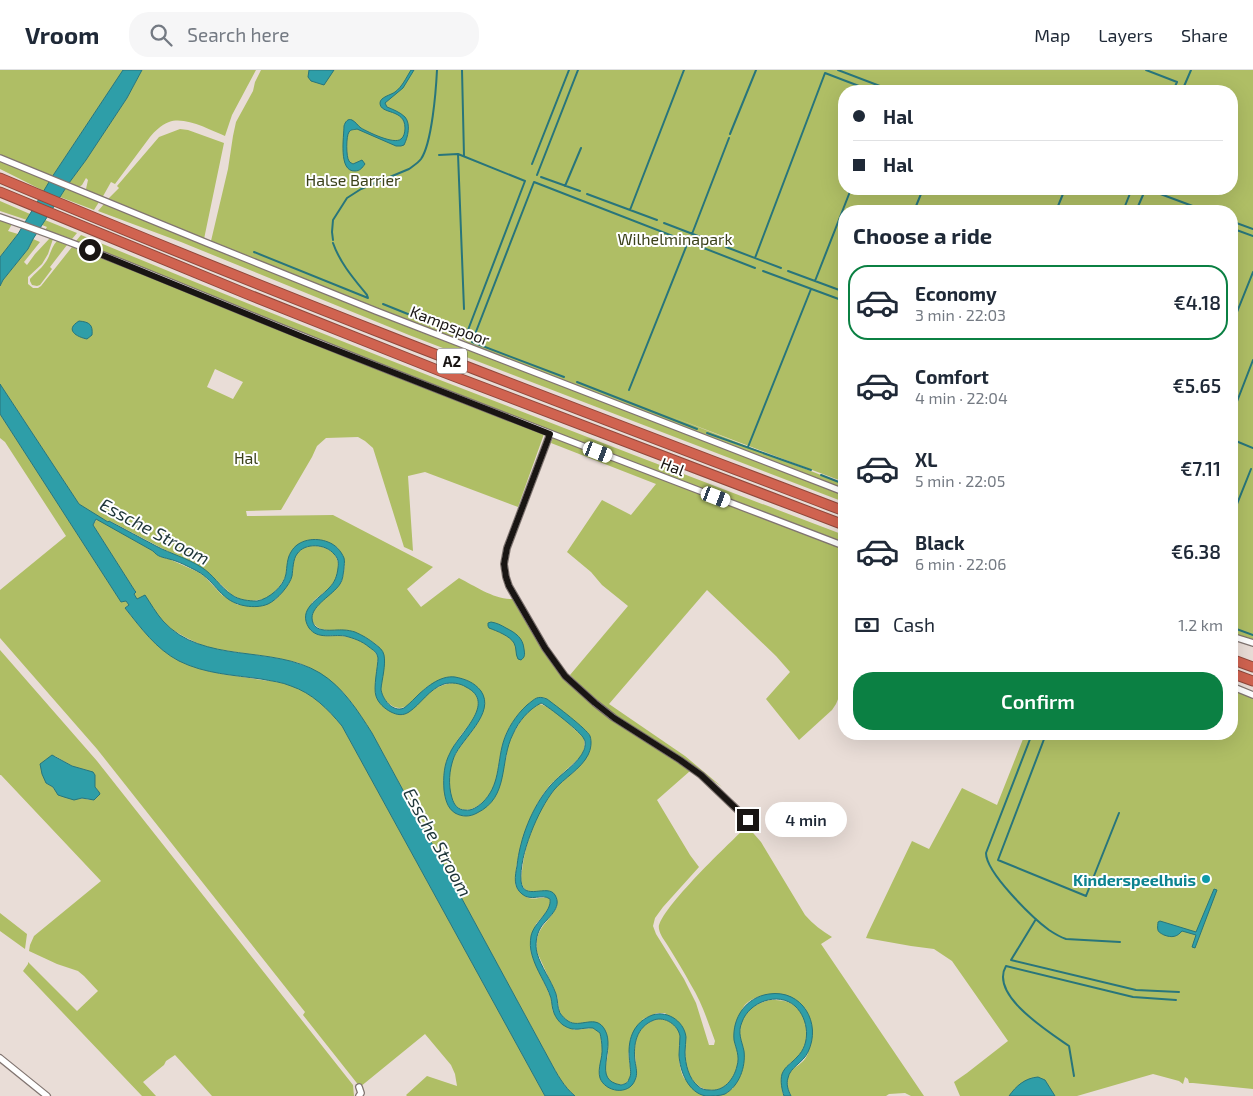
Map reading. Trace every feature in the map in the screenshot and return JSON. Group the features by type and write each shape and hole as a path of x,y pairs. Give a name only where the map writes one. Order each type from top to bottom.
{"highway":[{"name":"A2","path":"0,178 252,282 446,359 838,509"},
{"name":"A2","path":"0,192 440,371 838,524"},
{"path":"1238,662 1253,667"},
{"path":"1238,676 1253,681"}],"street":[{"name":"Kampspoor","path":"0,158 376,311 838,490"},
{"name":"Hal","path":"0,217 108,257 303,337 550,434 838,544"},
{"path":"550,434 507,548 504,564 506,577 514,595 545,648 565,676 614,718 701,775 748,820"},
{"path":"1238,639 1253,644"},
{"path":"1238,689 1253,694"},
{"path":"0,1058 47,1096"},
{"path":"358,1087 361,1093 359,1096"}],"green space":[{"path":"0,70 123,70 52,177 0,155"},
{"path":"142,70 256,70 232,115 225,136 190,122 169,122 161,126 152,135 115,184 111,182 102,198 86,189 88,180 86,178 79,187 69,183 127,98"},
{"name":"Wilhelminapark","path":"261,70 1253,70 1253,642 1238,637 1238,205 838,205 838,480 670,416 838,482 838,489 474,347 462,339 462,337 459,336 458,341 211,241 228,169 236,122 253,91"},
{"path":"180,129 224,143 204,239 108,199 119,188 117,186 159,137"},
{"path":"0,160 50,182 44,191 0,169"},
{"path":"66,188 99,202 94,210 60,197"},
{"path":"0,201 30,214 27,220 0,211"},
{"path":"104,204 413,329 838,492 838,500 409,335 181,242 98,211"},
{"path":"0,220 12,224 8,231 18,234 0,257"},
{"path":"45,220 77,233 72,239 45,230 47,227 42,225"},
{"path":"81,235 461,388 838,533 838,541 561,435 76,241"},
{"path":"50,238 53,239 42,264 28,277 28,284 33,288 41,286 72,247 544,434 518,507 425,472 408,476 413,551 404,547 373,448 358,437 326,438 317,446 281,510 246,511 247,516 333,515 433,567 407,589 421,607 459,578 492,595 513,599 539,642 589,701 690,771 657,800 699,867 663,907 655,918 653,926 696,1003 709,1045 714,1045 715,1041 702,1006 686,975 661,936 659,929 661,921 681,893 747,826 761,842 805,915 832,937 821,944 924,1096 911,1096 905,1093 889,1094 886,1096 791,1096 787,1086 787,1079 792,1070 805,1059 808,1053 806,1009 769,994 752,999 741,1012 735,1039 738,1056 737,1066 730,1082 724,1087 712,1090 705,1089 693,1081 686,1065 686,1037 665,1013 657,1013 643,1019 630,1048 630,1078 625,1084 621,1085 610,1082 605,1073 608,1044 605,1030 581,1023 575,1024 562,1016 557,996 537,952 540,931 557,906 547,891 536,893 527,891 523,887 521,880 523,860 532,828 554,790 584,760 589,734 547,699 536,698 519,714 507,733 503,743 497,777 491,792 486,799 473,809 458,808 451,796 450,768 459,748 480,719 485,701 467,680 432,684 403,708 397,708 387,702 381,689 384,657 378,646 367,638 321,629 314,623 312,617 319,604 342,581 345,563 337,547 302,542 287,567 286,576 279,587 265,599 250,601 232,595 209,573 110,521 104,520 79,504 0,384 0,286 28,249 33,239 40,242 24,262 27,265","holes":["215,369 243,382 233,399 207,387"]},
{"path":"57,241 67,245 50,267 52,269 40,285 32,285 30,279 45,263"},
{"path":"0,414 121,602 126,600 129,605 125,608 156,644 171,656 199,669 280,683 299,689 319,702 342,726 545,1096 407,1096 427,1076 457,1086 451,1065 425,1034 360,1087 303,1015 305,1012 97,749 0,638 0,590 66,536 5,442 0,438"},
{"path":"553,438 838,546 838,699 832,710 799,740 766,699 790,672 776,656 707,590 609,704 685,756 722,787 624,721 587,692 570,675 628,606 602,585 591,572 567,552 602,500 631,515 656,484 551,443"},
{"path":"97,519 161,557 198,572 222,595 238,605 275,600 290,581 294,558 302,549 314,546 331,551 338,561 337,575 329,588 312,603 306,618 326,636 352,638 368,646 376,653 378,658 376,696 402,715 425,696 443,685 452,683 462,684 471,689 476,696 479,704 477,713 453,747 447,760 444,774 445,796 463,816 489,805 506,759 508,744 525,714 539,704 550,708 584,738 581,756 550,785 537,804 527,825 520,848 515,878 517,888 529,898 549,898 551,902 549,909 536,924 530,944 531,953 551,998 553,1012 574,1030 593,1028 600,1033 603,1049 599,1074 614,1090 636,1079 636,1039 643,1027 660,1019 671,1023 679,1032 680,1063 684,1078 701,1093 708,1096 575,1096 561,1080 553,1066 372,733 343,692 308,667 299,663 209,648 171,629 158,615 137,600 134,594 136,592 93,525"},
{"path":"0,650 97,761 353,1085 354,1096 212,1096 175,1055 143,1082 156,1096 142,1096 23,971 28,962 77,1011 98,991 78,971 29,951 34,936 101,881 0,775","holes":["55,756 72,766 95,775 95,787 99,792 90,800 80,799 54,789 46,783 45,760"]},
{"path":"1238,692 1253,698 1253,1089 1189,1083 1185,1077 1183,1084 1179,1081 1153,1074 1077,1096 960,1096 954,1082 1008,1041 952,961 934,949 866,938 912,841 929,849 962,788 997,805 1023,740 1238,740"},
{"path":"0,913 27,934 25,949 0,931"},
{"path":"770,1000 784,1001 797,1008 804,1019 807,1031 803,1050 789,1064 782,1091 784,1096 716,1096 727,1092 734,1086 743,1053 740,1028 744,1016 758,1004"}],"water":[{"path":"123,70 142,70 127,98 69,183 28,249 0,286 0,257 18,234 52,177"},
{"path":"309,70 334,70 324,85 311,81 308,77"},
{"path":"411,70 414,70 403,88 385,103 387,107 401,114 407,120 408,131 404,145 396,146 357,129 351,130 348,134 347,142 349,162 353,164 362,160 365,164 358,170 350,170 346,166 343,153 345,123 351,120 361,128 381,137 393,140 401,139 405,131 404,122 397,114 381,107 380,101 400,88"},
{"path":"79,321 86,322 91,326 92,335 87,339 79,337 72,330"},
{"path":"0,384 79,504 108,522 201,567 235,597 257,601 266,598 275,591 285,579 290,554 298,544 308,540 323,540 336,547 344,558 342,579 337,588 315,609 312,618 313,623 316,627 324,630 355,632 381,649 384,668 381,689 383,697 392,707 396,709 404,708 428,686 438,680 449,677 469,681 481,691 484,699 484,708 481,717 458,750 451,767 451,793 454,803 458,808 463,810 472,809 482,803 488,796 495,782 503,743 512,722 534,699 541,697 547,699 583,728 591,738 589,753 581,765 554,790 542,809 526,846 521,870 521,881 526,890 552,892 557,900 556,908 539,930 536,947 543,968 556,994 560,1013 573,1023 593,1022 601,1025 608,1038 607,1077 612,1082 621,1085 627,1082 631,1073 629,1050 634,1030 643,1020 656,1014 667,1015 673,1018 682,1026 686,1037 686,1061 692,1079 702,1089 714,1090 728,1084 736,1071 738,1059 734,1032 735,1024 742,1010 747,1004 761,996 781,994 791,997 800,1003 811,1020 812,1041 808,1052 789,1074 787,1085 791,1096 784,1096 781,1082 782,1074 802,1052 805,1045 806,1032 800,1011 795,1006 781,999 773,999 757,1004 746,1015 740,1030 744,1051 743,1070 738,1081 730,1091 716,1096 706,1096 694,1091 686,1080 679,1055 679,1032 667,1020 654,1020 643,1027 635,1043 636,1078 628,1088 617,1090 607,1086 600,1078 602,1042 600,1033 593,1028 571,1029 563,1025 557,1018 553,1011 549,992 534,961 530,946 533,931 546,913 550,899 547,897 533,898 525,896 517,888 515,877 521,845 532,813 550,786 578,760 584,750 585,743 582,736 564,720 541,703 528,712 518,725 509,744 502,778 495,798 487,806 472,815 460,815 452,811 448,806 444,793 444,771 454,745 473,719 477,710 478,701 475,694 461,685 447,683 434,689 413,709 404,714 393,713 382,706 375,692 378,658 375,651 357,640 345,636 317,634 309,628 306,621 307,610 331,586 336,576 338,560 330,551 321,546 310,546 301,550 293,564 291,580 279,596 265,605 246,606 237,604 224,596 204,575 176,561 158,556 153,551 96,519 93,525 136,592 134,594 137,599 145,595 163,621 179,635 198,644 218,649 301,664 320,673 336,685 349,700 372,733 555,1071 575,1096 545,1096 342,726 319,702 299,689 261,679 199,669 179,661 156,644 125,608 129,605 126,601 121,602 0,414"},
{"path":"491,622 510,630 521,639 525,653 521,660 517,657 512,640 489,628 488,623"},
{"path":"52,755 72,766 93,772 95,775 95,787 100,794 94,800 82,798 74,800 58,795 53,787 46,783 40,764"},
{"path":"1214,889 1217,890 1195,948 1192,947 1196,935 1182,931 1176,936 1169,936 1159,931 1158,922 1160,921 1196,932"},
{"path":"1038,1077 1045,1080 1055,1096 1009,1096 1021,1083"}],"waterway":[{"path":"333,240 333,220 347,198 361,189 409,169 421,159 431,129 437,70"},
{"path":"462,70 464,156"},
{"path":"532,164 569,70"},
{"path":"537,175 578,70"},
{"path":"630,210 684,70"},
{"path":"730,134 756,70"},
{"path":"838,70 877,85"},
{"path":"1146,70 1177,82 1176,85"},
{"path":"1185,85 1191,70"},
{"path":"755,258 825,73 856,85"},
{"path":"692,234 729,138"},
{"path":"565,186 581,148"},
{"path":"458,154 464,309"},
{"path":"439,155 458,154 525,181 468,330"},
{"path":"541,177 580,191"},
{"path":"564,377 472,342 534,182 755,268"},
{"path":"587,194 657,220"},
{"path":"845,205 849,195"},
{"path":"916,205 921,195"},
{"path":"1058,205 1063,195"},
{"path":"1125,205 1129,195"},
{"path":"1139,205 1143,195"},
{"path":"1163,195 1190,205"},
{"path":"815,281 838,222"},
{"path":"664,223 719,244"},
{"path":"1238,224 1253,229"},
{"path":"1238,231 1253,236"},
{"path":"629,390 688,242"},
{"path":"254,252 368,298 343,264 333,243"},
{"path":"726,247 781,268"},
{"path":"763,271 838,299"},
{"path":"788,271 838,290"},
{"path":"1238,310 1253,272"},
{"path":"748,447 811,289"},
{"path":"383,304 455,333"},
{"path":"1238,399 1253,360"},
{"path":"577,382 697,429"},
{"path":"707,433 811,470"},
{"path":"1238,442 1253,448"},
{"path":"1238,502 1251,469"},
{"path":"821,475 838,482"},
{"path":"1238,630 1253,635"},
{"path":"1030,740 986,853 988,862 1011,894 1032,916 1053,933 1066,939 1120,942"},
{"path":"1044,740 998,860 1086,896 1119,813"},
{"path":"1036,919 1011,960 1136,990 1179,992"},
{"path":"1074,1076 1069,1046 1024,1012 1006,989 1003,977 1006,966 1133,997 1176,1000"}],"place":[{"name":"Kinderspeelhuis","path":"1206,879"}],"route":[{"path":"90,250 303,337 550,434 507,548 504,564 506,577 514,595 545,648 565,676 614,718 701,775 748,820"}],"park label":[{"name":"Halse Barrier","path":"353,179"}],"water label":[{"name":"Essche Stroom","path":"155,531"},
{"name":"Essche Stroom","path":"438,842"}]}
